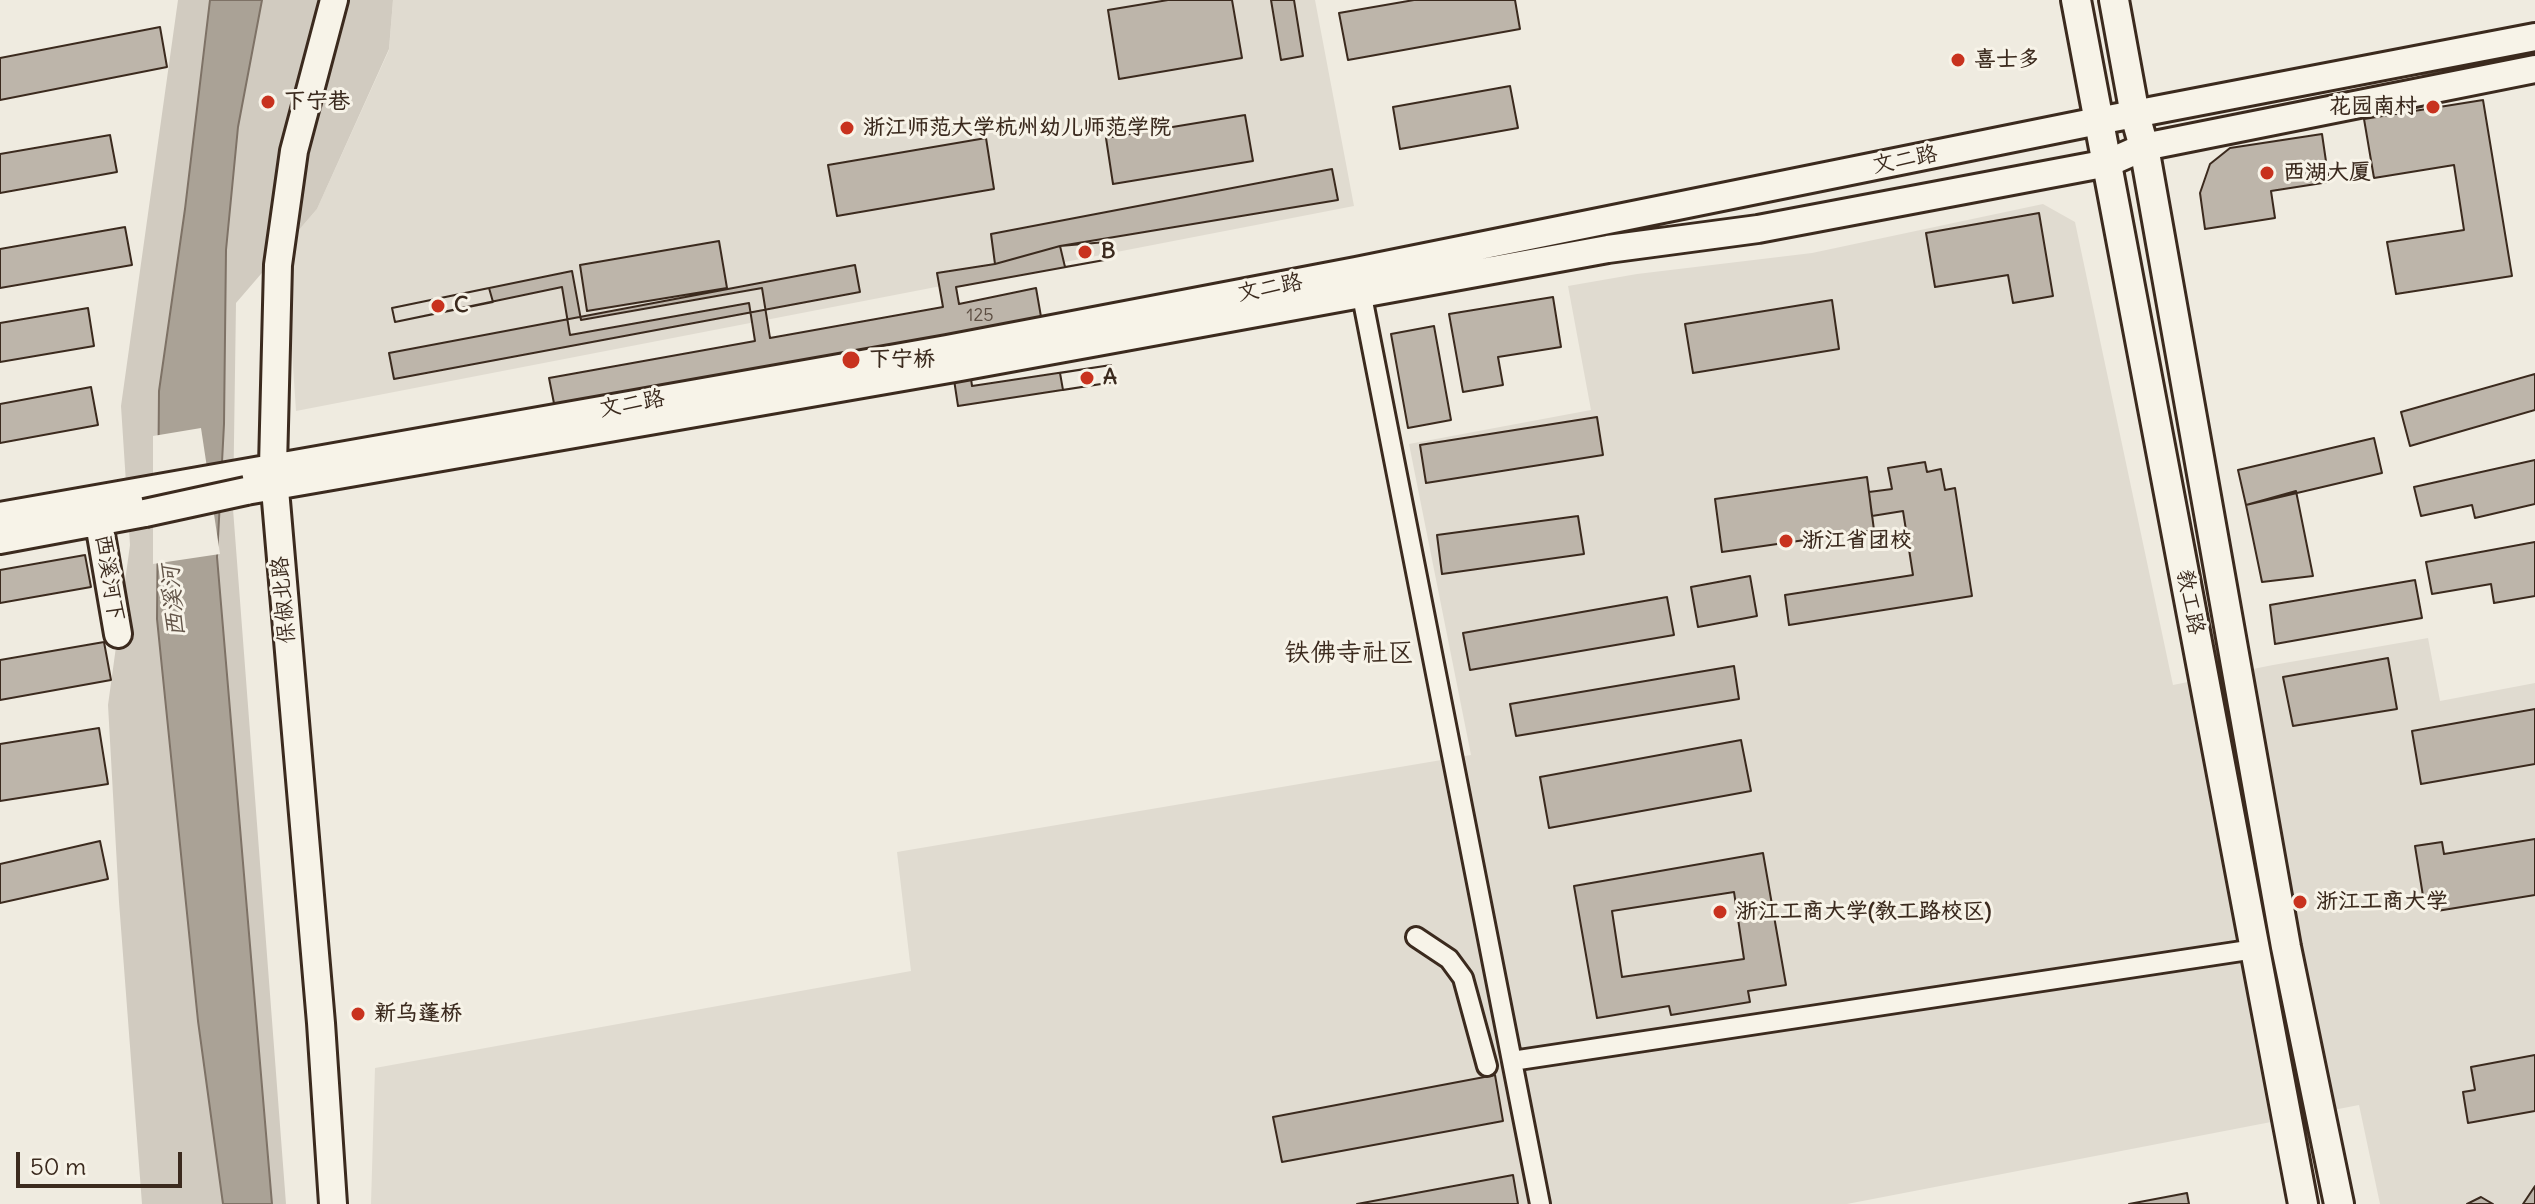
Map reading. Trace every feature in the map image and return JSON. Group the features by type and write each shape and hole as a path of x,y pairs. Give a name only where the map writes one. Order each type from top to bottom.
{"main road":[{"name":"保俶北路","path":"333,1204 321,1023 273,476 278,265 294,151 334,0"},
{"name":"教工路","path":"2076,0 2303,1204"},
{"name":"教工路","path":"2114,0 2135,115 2144,147 2286,947 2339,1204"},
{"name":"文二路","path":"0,516 144,501 273,476 641,423 1359,283 2098,121 2535,37"},
{"name":"文二路","path":"1359,283 1758,229 2108,163 2144,147 2535,69"},
{"name":"文二路","path":"0,540 99,523 144,501"},
{"name":"西溪河下","path":"99,523 118,634"}],"street":[{"path":"1359,283 1540,1204"},
{"path":"1416,937 1449,959 1463,978 1487,1066"},
{"path":"1512,1061 2255,949"}],"shaded area":[{"path":"178,0 393,0 389,49 317,209 236,303 233,509 286,1204 142,1204 119,902 108,705 130,545 121,406"},
{"name":"浙江师范大学杭州幼儿师范学院","path":"393,0 1315,0 1354,206 296,411 285,246 317,209 389,50"},
{"name":"浙江工商大学(教工路校区)","path":"2043,204 2075,222 2173,685 2428,638 2440,701 2535,683 2535,1204 2380,1204 2359,1105 1847,1204 371,1204 375,1068 911,971 897,852 1471,755 1409,444 1591,410 1568,286 1637,274 1812,253"}],"water":[{"name":"西溪河","path":"210,0 262,0 238,127 226,250 224,424 217,557 272,1204 223,1204 198,1021 157,619 159,391"}],"pier":[{"path":"201,428 220,554 153,564 153,436"}],"building":[{"path":"1168,0 1232,0 1242,58 1119,79 1108,10"},
{"path":"1271,0 1294,0 1303,56 1281,60"},
{"path":"1414,0 1515,0 1520,29 1348,60 1339,13"},
{"path":"160,27 167,67 0,100 0,58"},
{"path":"1510,86 1518,128 1400,149 1393,107"},
{"path":"2483,100 2512,276 2396,294 2387,242 2464,230 2454,165 2374,178 2364,119"},
{"path":"1245,115 1253,161 1113,184 1106,138"},
{"name":"西湖大厦","path":"2322,134 2329,182 2271,191 2275,218 2205,229 2200,193 2210,164 2230,148"},
{"path":"110,135 117,172 0,193 0,154"},
{"path":"986,138 994,189 837,216 828,165"},
{"path":"1332,169 1338,200 1060,246 995,264 991,234"},
{"path":"2039,213 2053,296 2013,303 2008,275 1935,287 1926,233"},
{"path":"125,227 132,265 0,288 0,249"},
{"path":"719,241 727,288 587,311 580,265"},
{"name":"下宁桥","path":"1106,242 1110,259 956,287 959,304 1036,288 1048,357 970,371 972,386 1111,365 1114,382 958,406 953,373 562,444 549,378 755,341 749,303 570,335 562,287 395,322 392,308 572,271 581,320 762,288 770,338 943,307 937,273 995,264 1060,246"},
{"name":"B","path":"1106,242 1110,259 1065,267 1060,246"},
{"path":"855,265 860,292 394,379 389,353"},
{"name":"C","path":"489,288 493,302 395,322 392,308"},
{"path":"1553,297 1561,347 1498,357 1503,385 1463,392 1449,314"},
{"path":"1832,300 1839,349 1693,373 1685,324"},
{"path":"88,308 94,346 0,362 0,323"},
{"path":"1434,326 1451,420 1408,428 1391,334"},
{"name":"A","path":"1111,365 1114,382 1063,390 1060,373"},
{"path":"2535,374 2535,410 2410,446 2401,412"},
{"path":"91,387 98,425 0,443 0,404"},
{"path":"1597,417 1603,455 1426,483 1420,445"},
{"path":"2374,438 2382,473 2246,505 2238,470"},
{"path":"2535,460 2535,504 2475,518 2472,505 2421,516 2414,487"},
{"path":"1925,462 1927,472 1941,469 1945,490 1955,488 1972,596 1789,625 1785,595 1913,575 1903,511 1872,516 1869,492 1892,489 1888,468"},
{"path":"1867,477 1874,530 1722,552 1715,499"},
{"path":"2296,491 2313,576 2262,582 2246,505"},
{"path":"1578,516 1584,554 1442,574 1437,535"},
{"path":"2535,542 2535,596 2494,603 2491,584 2432,594 2426,562"},
{"path":"85,555 91,587 0,603 0,570"},
{"path":"1750,576 1757,616 1698,627 1691,587"},
{"path":"2415,580 2422,618 2275,644 2270,605"},
{"path":"1667,597 1674,635 1470,670 1463,633"},
{"path":"104,642 111,680 0,700 0,660"},
{"path":"2388,658 2397,709 2293,726 2283,677"},
{"path":"1734,666 1739,699 1516,736 1510,704"},
{"path":"2535,709 2535,764 2421,784 2412,731"},
{"path":"99,728 108,784 0,801 0,744"},
{"path":"1741,740 1751,791 1549,828 1540,777"},
{"path":"2535,839 2535,895 2437,911 2434,895 2423,896 2415,846 2442,842 2444,854"},
{"path":"100,841 108,879 0,903 0,864"},
{"path":"1763,853 1786,985 1748,991 1750,1002 1671,1015 1669,1006 1597,1018 1574,886","holes":["1734,892 1744,959 1622,977 1612,911"]},
{"path":"2535,1055 2535,1111 2468,1123 2463,1092 2475,1090 2471,1067"},
{"path":"1495,1075 1503,1121 1282,1162 1273,1117"},
{"path":"1513,1175 1518,1204 1357,1204"},
{"path":"2535,1186 2535,1204 2523,1204"},
{"path":"2187,1193 2189,1204 2129,1204"},
{"path":"2481,1197 2493,1204 2467,1204"}],"place":[{"name":"喜士多","path":"1958,60"},
{"name":"下宁巷","path":"268,102"},
{"name":"花园南村","path":"2433,107"},
{"name":"浙江师范大学杭州幼儿师范学院","path":"847,128"},
{"name":"西湖大厦","path":"2267,173"},
{"name":"B","path":"1085,252"},
{"name":"C","path":"438,306"},
{"name":"下宁桥","path":"851,360"},
{"name":"A","path":"1087,378"},
{"name":"浙江省团校","path":"1786,541"},
{"name":"浙江工商大学","path":"2300,902"},
{"name":"浙江工商大学(教工路校区)","path":"1720,912"},
{"name":"新乌蓬桥","path":"358,1014"}],"district":[{"name":"铁佛寺社区","path":"1349,654"}]}
